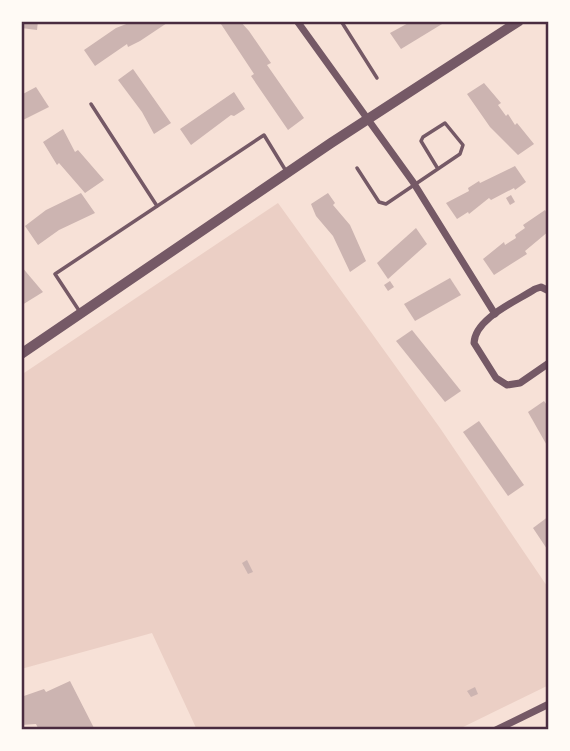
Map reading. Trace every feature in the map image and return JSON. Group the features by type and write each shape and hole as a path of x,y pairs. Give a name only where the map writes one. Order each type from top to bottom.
{"street":[{"path":"298,21 415,186 495,314"},
{"path":"21,354 287,173 519,21"},
{"path":"549,291 536,289 495,314 480,329 474,343 501,383 513,386 549,363"},
{"path":"496,730 549,704"}],"lane":[{"path":"341,21 377,78"},
{"path":"91,104 157,206"},
{"path":"357,168 379,202 386,204 415,186 438,169 463,150 463,145 444,123 423,136 421,141 438,169"},
{"path":"81,314 55,274 264,135 287,173"}],"shaded area":[{"path":"278,203 440,428 549,589 549,685 457,730 197,730 152,633 21,669 21,375"}],"building":[{"path":"21,21 38,21 37,30 21,28"},
{"path":"134,21 170,21 140,41 128,47 127,44 95,66 84,50 116,28"},
{"path":"219,21 240,21 271,63 267,65 304,118 288,130 251,76 254,74"},
{"path":"412,21 447,21 401,49 390,33"},
{"path":"133,69 171,123 154,134 142,112 118,80"},
{"path":"484,83 501,103 498,105 506,116 508,114 534,144 518,155 490,127 467,94"},
{"path":"36,87 49,107 21,121 21,95"},
{"path":"234,92 245,109 234,116 231,115 191,145 180,129"},
{"path":"63,129 75,152 78,150 104,180 85,193 59,163 57,165 43,142"},
{"path":"515,166 526,182 515,190 514,188 491,200 489,198 469,214 468,212 457,219 446,203 469,191 468,188 479,181 480,183"},
{"path":"81,193 95,213 59,230 38,245 25,226 46,210"},
{"path":"328,193 335,203 333,205 350,225 366,261 350,272 333,236 316,216 311,204"},
{"path":"511,195 515,202 510,205 506,198"},
{"path":"545,210 549,217 549,231 525,251 527,254 494,275 483,259 504,242 505,245 516,238 515,235 525,228 523,225"},
{"path":"416,228 427,244 388,279 377,263"},
{"path":"21,266 43,292 22,305 21,303"},
{"path":"450,278 461,295 415,321 404,304"},
{"path":"390,281 394,287 388,291 384,285"},
{"path":"412,330 461,391 445,402 396,341"},
{"path":"544,401 549,408 549,449 528,412"},
{"path":"479,421 524,485 508,496 463,432"},
{"path":"549,516 549,552 533,528"},
{"path":"247,560 253,572 248,574 242,563"},
{"path":"70,681 95,730 39,730 36,724 21,725 21,697 44,689 46,692"},
{"path":"475,687 478,694 471,697 467,691"}]}
